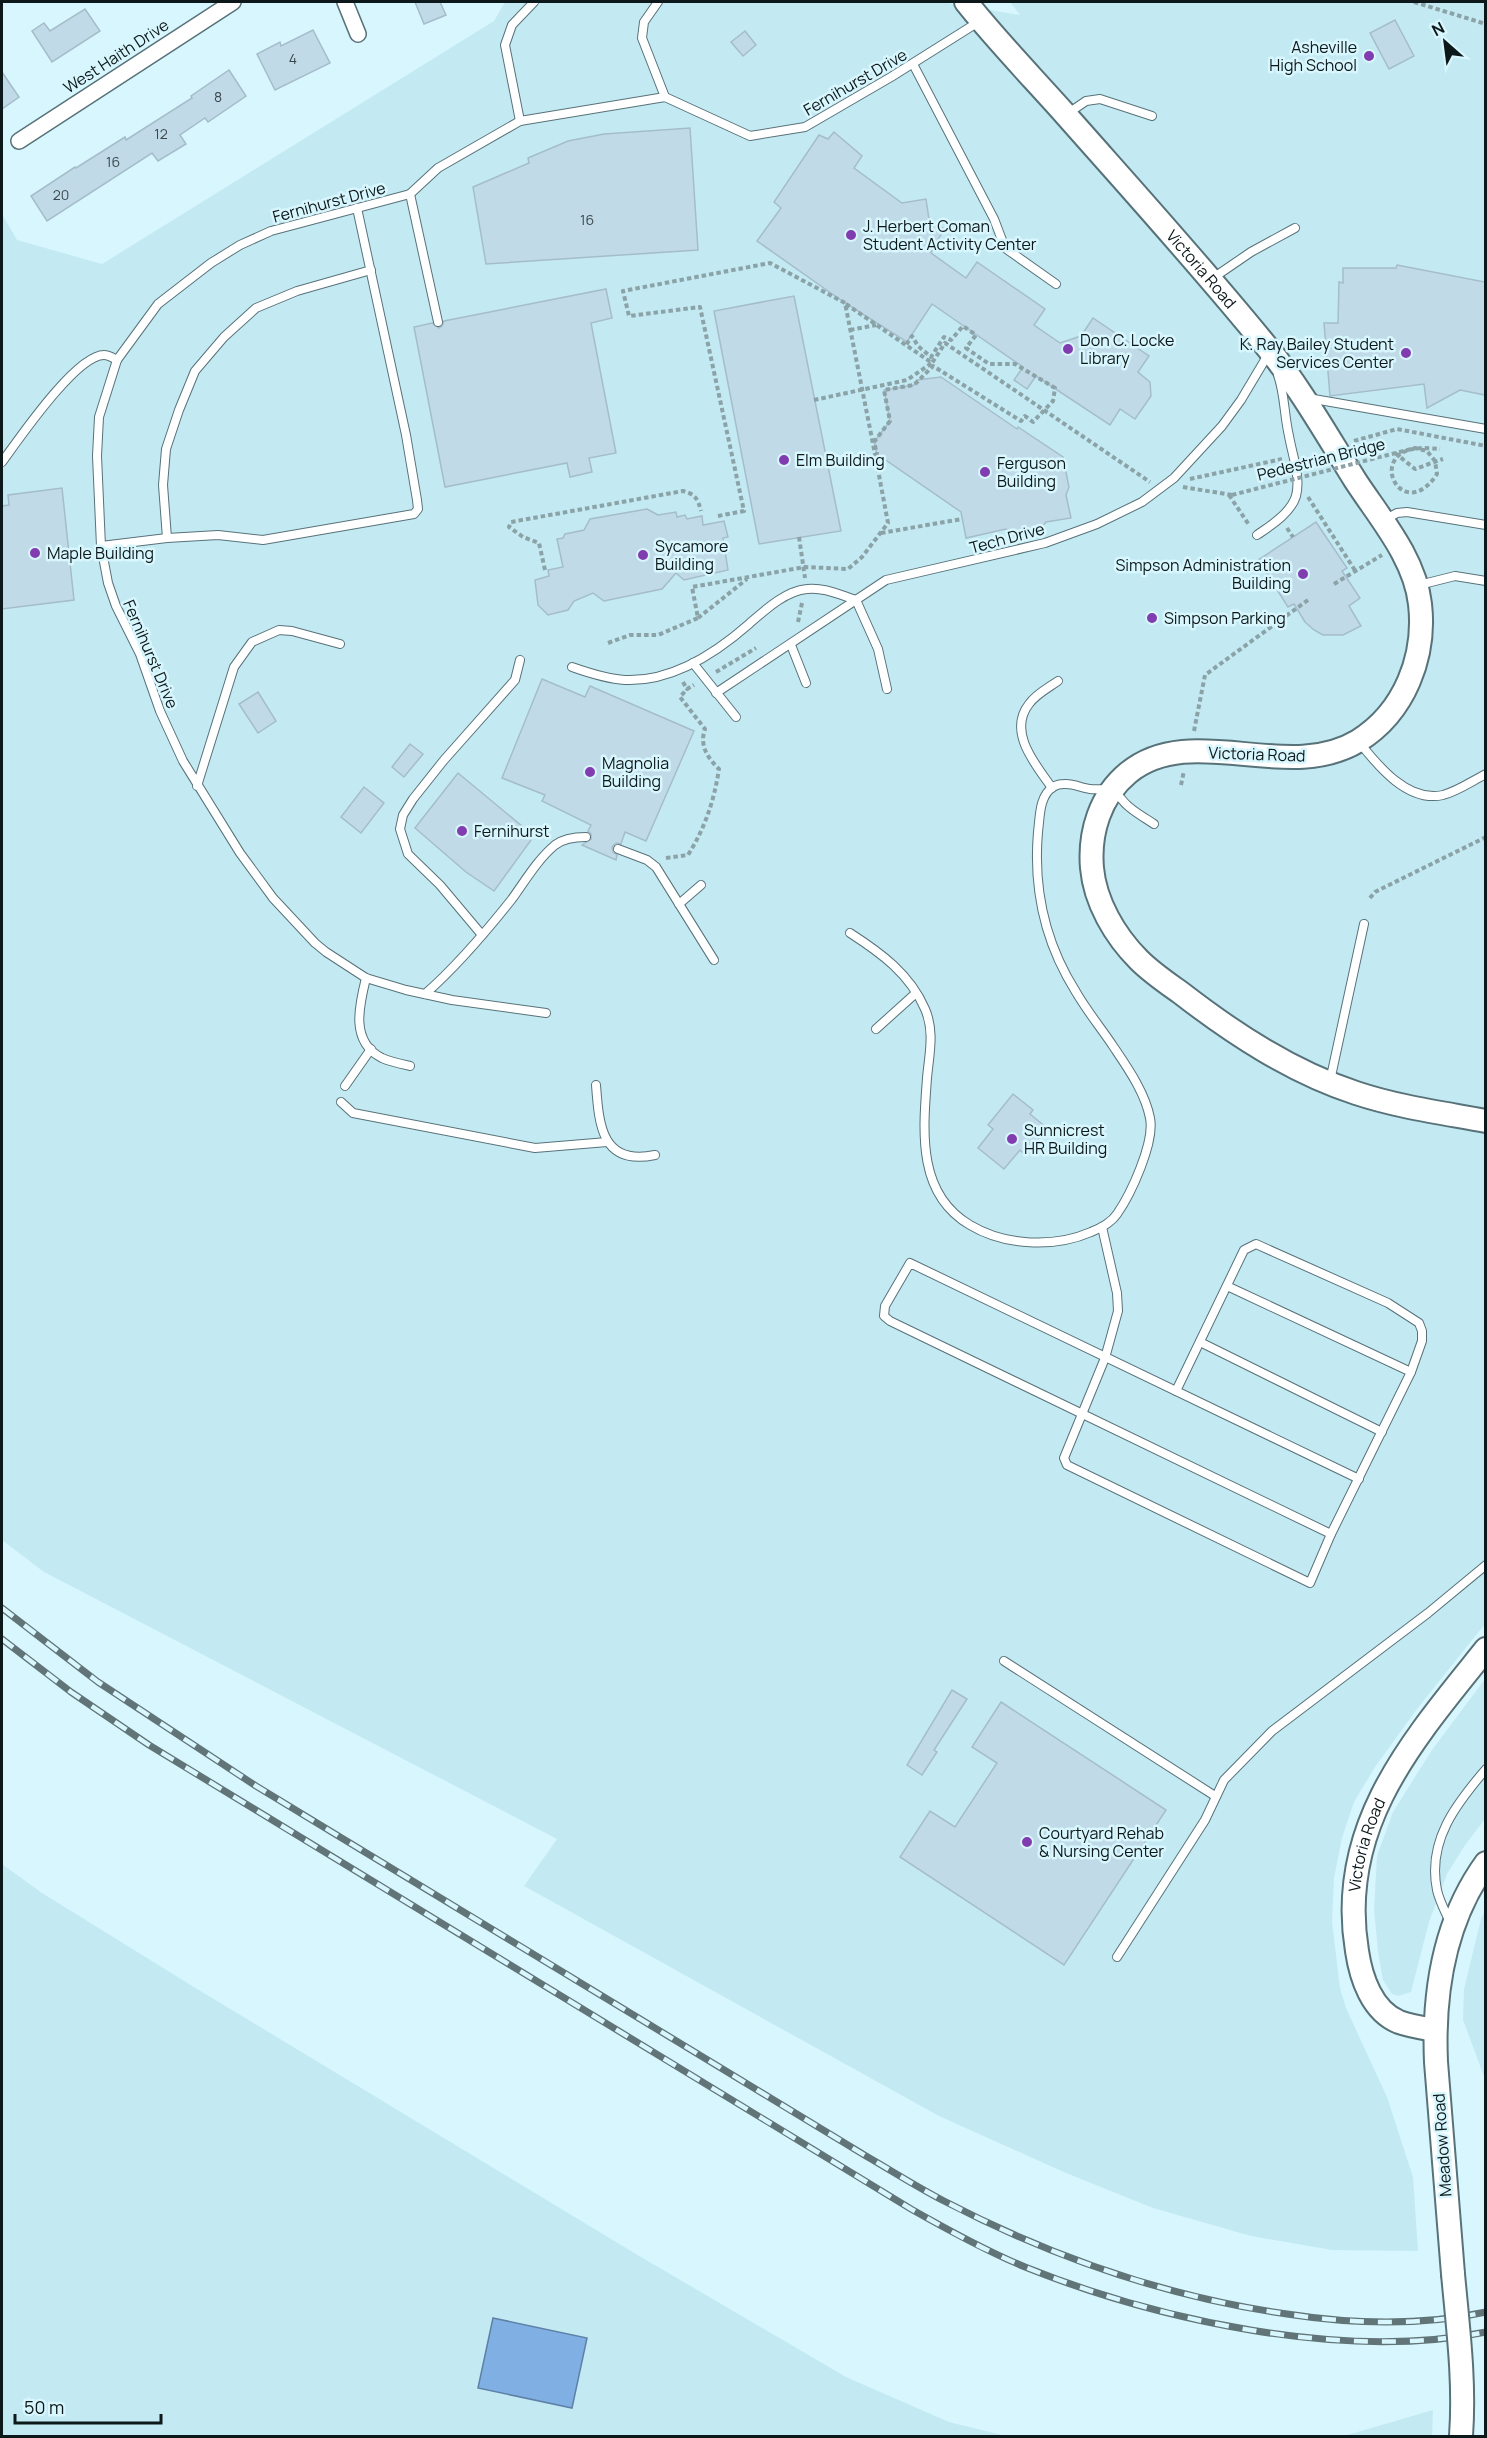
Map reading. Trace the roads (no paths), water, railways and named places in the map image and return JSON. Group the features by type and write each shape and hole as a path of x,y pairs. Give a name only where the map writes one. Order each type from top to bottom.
{"street":[{"name":"West Haith Drive","path":"19,141 233,2"},
{"path":"345,2 358,34"},
{"name":"Victoria Road","path":"966,2 1270,351 1397,545 1416,585 1421,631 1416,660 1408,684 1397,705 1381,723 1358,741 1334,751 1304,758 1204,752 1166,755 1142,764 1126,774 1112,791 1098,819 1091,854 1093,884 1107,916 1120,937 1139,960 1210,1016 1259,1048 1330,1083 1358,1094 1485,1121"},
{"name":"Victoria Road","path":"1435,2030 1400,2022 1389,2017 1374,2000 1361,1974 1358,1958 1354,1929 1353,1888 1362,1842 1377,1802 1394,1772 1485,1649"},
{"name":"Meadow Road","path":"1461,2436 1464,2406 1442,2149 1435,2030 1441,1970 1452,1927 1468,1891 1485,1863"}],"lane":[{"path":"520,121 505,45 512,26 534,2"},
{"path":"658,2 644,22 642,38 665,97"},
{"name":"Fernihurst Drive","path":"546,1013 499,1008 425,994 366,978 326,952 286,913 257,878 197,786 160,711 140,654 116,606 101,546 98,456 99,417 117,360 158,304 211,262 240,245 272,231 410,194 438,168 520,121 665,97 750,136 805,127 913,64 981,20"},
{"path":"913,64 994,219 1005,248 1056,284"},
{"path":"1065,115 1086,101 1100,99 1152,116"},
{"path":"410,194 438,322"},
{"path":"101,546 167,538 218,536 263,540 414,514 418,509 406,435 357,208"},
{"path":"1209,280 1251,252 1295,228"},
{"path":"167,538 163,485 166,449 195,371 224,337 256,308 297,291 371,270"},
{"path":"1257,535 1277,521 1287,510 1296,498 1297,486 1284,394 1270,351"},
{"name":"Tech Drive","path":"716,693 886,580 1012,552 1076,533 1142,502 1192,460 1222,426 1241,400 1270,351"},
{"path":"2,462 76,369 104,355 117,360"},
{"path":"1301,397 1485,429"},
{"path":"1382,521 1397,513 1407,512 1485,525"},
{"path":"1416,585 1455,576 1485,581"},
{"path":"572,667 594,675 628,680 662,674 693,663 726,643 762,612 791,593 806,589 822,589 856,600 878,649 887,689"},
{"path":"197,786 234,667 252,642 279,630 292,631 340,644"},
{"path":"791,645 806,683"},
{"path":"482,935 440,885 408,854 400,829 403,814 413,799 444,760 515,680 520,660"},
{"path":"693,663 735,717"},
{"path":"1052,788 1027,751 1021,734 1025,710 1030,702 1058,681"},
{"path":"1358,741 1376,764 1395,780 1429,795 1441,795 1455,791 1485,774"},
{"path":"850,933 885,957 905,975 926,1010 932,1045 926,1106 928,1172 942,1198 952,1211 971,1226 1025,1242 1052,1244 1079,1237 1102,1227 1117,1215 1147,1153 1151,1132 1150,1117 1131,1073 1076,992 1046,930 1039,897 1036,853 1042,804 1052,788 1061,784 1112,791 1154,825"},
{"path":"425,994 448,974 557,843 567,839 586,837"},
{"path":"618,849 647,860 656,867 714,960"},
{"path":"679,904 701,885"},
{"path":"1330,1083 1364,924"},
{"path":"366,978 359,1008 359,1023 364,1042 382,1058 410,1066"},
{"path":"876,1029 916,993"},
{"path":"345,1086 371,1049"},
{"path":"596,1085 599,1117 606,1142"},
{"path":"341,1102 353,1113 535,1148 606,1142 629,1157 655,1155"},
{"path":"1102,1227 1117,1293 1118,1311 1105,1358 1064,1458 1067,1466 1310,1583 1331,1534 1410,1372 1422,1341 1419,1323 1388,1303 1256,1244 1244,1250 1176,1390"},
{"path":"1331,1534 890,1321 884,1316 885,1306 910,1263 1359,1479"},
{"path":"1227,1286 1410,1372"},
{"path":"1200,1342 1382,1432"},
{"path":"1117,1957 1204,1820 1224,1780 1272,1731 1428,1613 1485,1565"},
{"path":"1004,1661 1215,1796"},
{"path":"1452,1927 1437,1891 1434,1861 1442,1831 1458,1802 1485,1769"}],"water":[{"path":"493,2318 587,2338 572,2408 478,2388"}],"railway":[{"path":"2,1608 98,1682 256,1786 866,2156 934,2196 985,2221 1026,2240 1111,2272 1154,2286 1242,2307 1336,2320 1386,2322 1437,2320 1486,2312"},
{"path":"2,1639 71,1692 149,1745 911,2209 996,2254 1077,2286 1133,2304 1191,2319 1252,2330 1313,2338 1373,2342 1431,2340 1486,2332"}],"place":[{"name":"Asheville High School","path":"1369,56"},
{"name":"J. Herbert Coman Student Activity Center","path":"851,235"},
{"name":"Don C. Locke Library","path":"1068,349"},
{"name":"K. Ray Bailey Student Services Center","path":"1406,353"},
{"name":"Elm Building","path":"784,460"},
{"name":"Ferguson Building","path":"985,472"},
{"name":"Maple Building","path":"35,553"},
{"name":"Sycamore Building","path":"643,555"},
{"name":"Simpson Administration Building","path":"1303,574"},
{"name":"Simpson Parking","path":"1152,618"},
{"name":"Magnolia Building","path":"590,772"},
{"name":"Fernihurst","path":"462,831"},
{"name":"Sunnicrest HR Building","path":"1012,1139"},
{"name":"Courtyard Rehab & Nursing Center","path":"1027,1842"}]}
